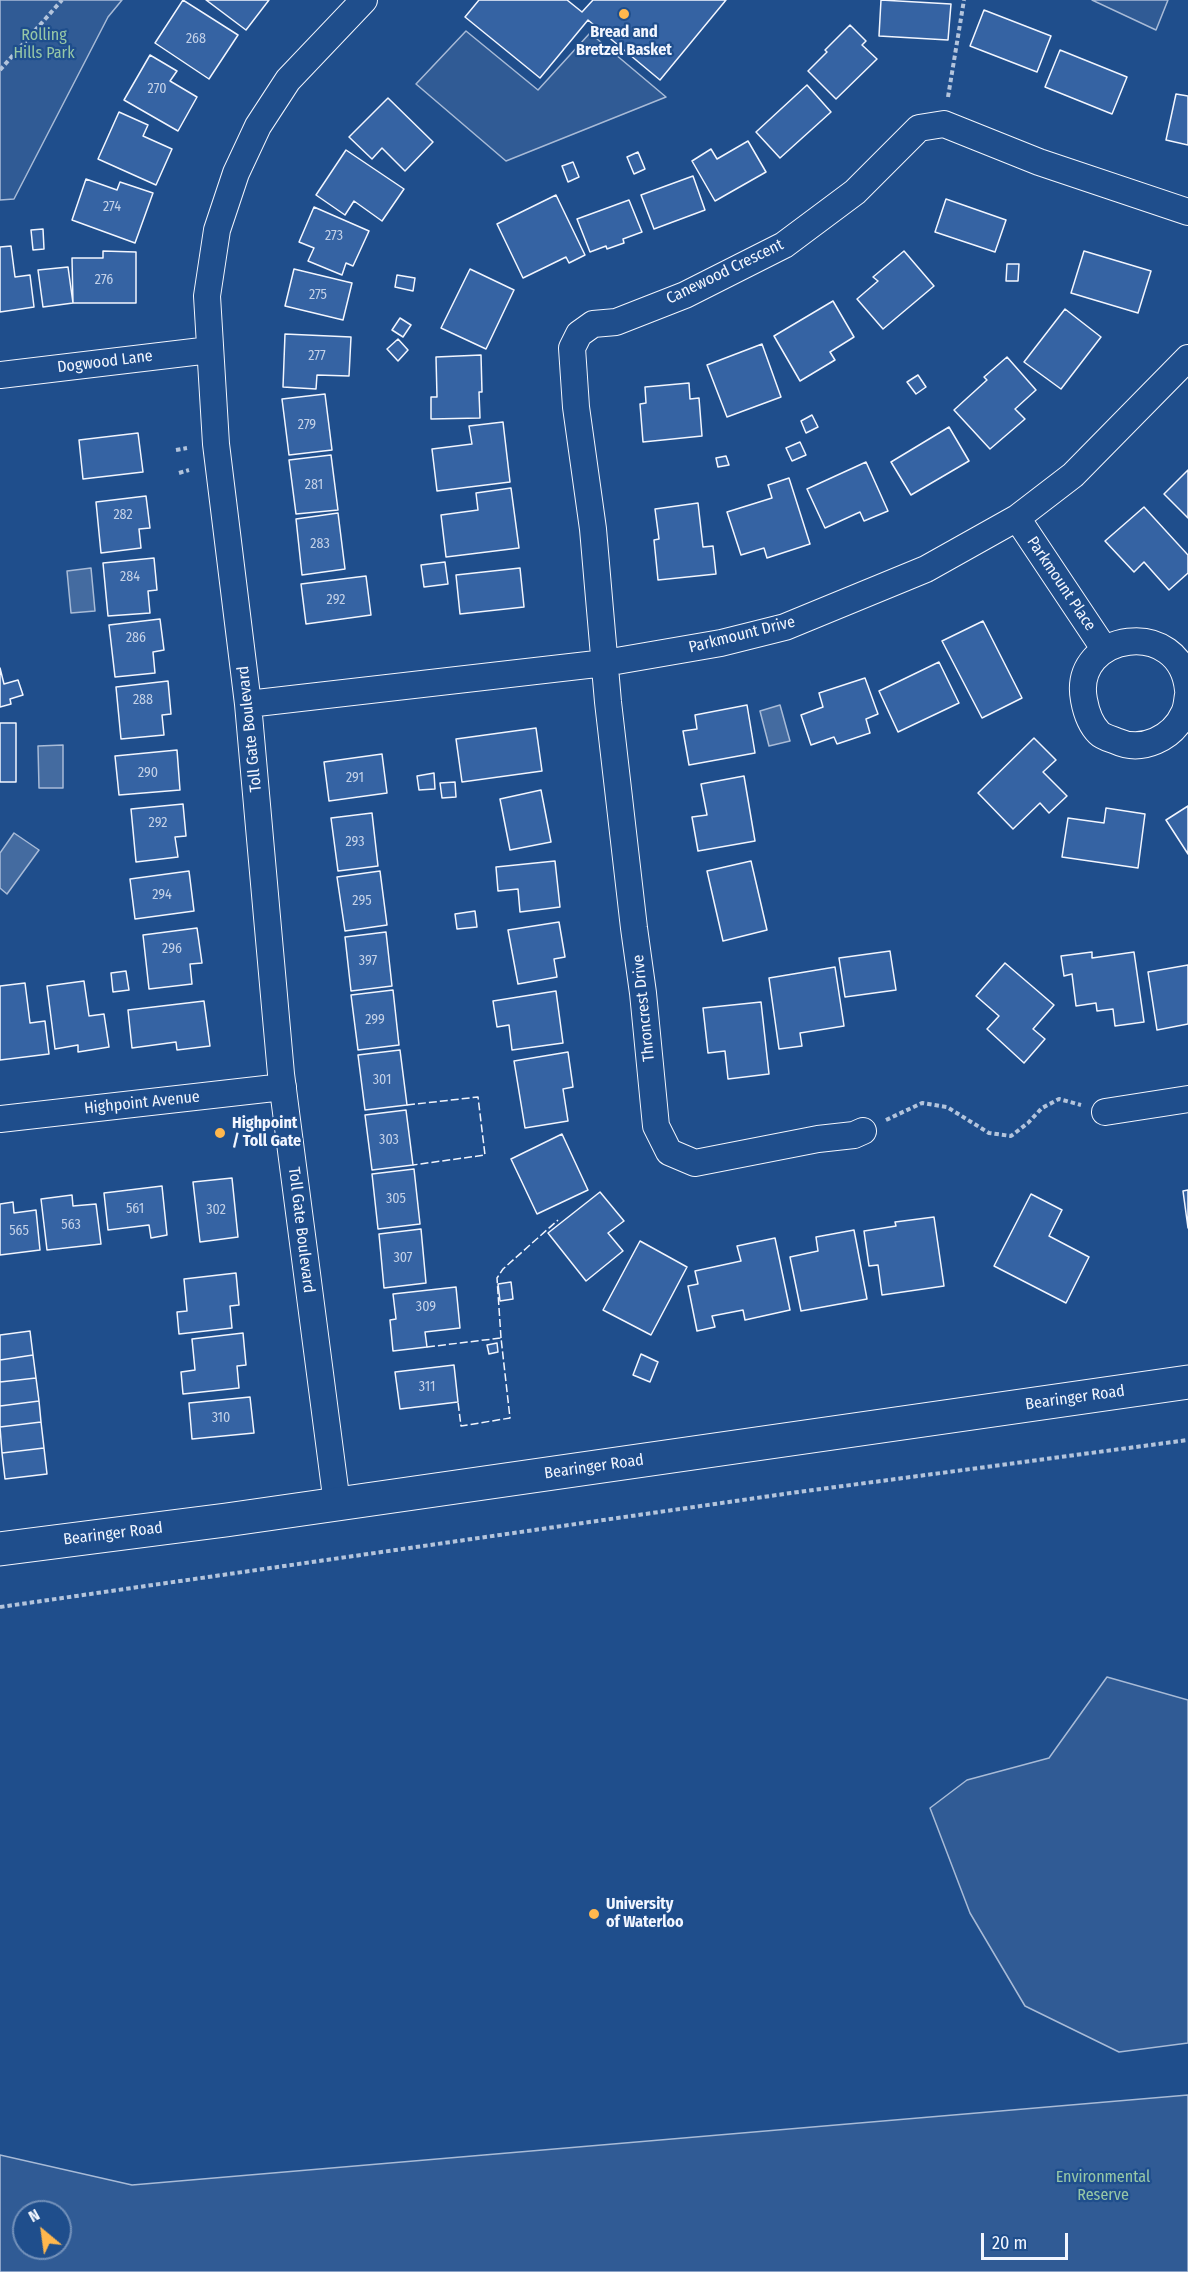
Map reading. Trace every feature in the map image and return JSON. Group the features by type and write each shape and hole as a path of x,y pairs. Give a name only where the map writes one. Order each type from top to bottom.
{"street":[{"name":"Toll Gate Boulevard","path":"337,1504 283,1087 248,704 216,444 207,296 217,230 236,173 258,126 288,80 364,0"},
{"path":"944,124 1040,162 1188,212"},
{"name":"Canewood Crescent","path":"605,663 593,529 576,407 572,348 579,334 593,324 616,322 685,295 784,245 855,192 919,128 944,124"},
{"name":"Dogwood Lane","path":"0,375 210,350"},
{"name":"Parkmount Drive","path":"248,704 605,663 721,644 785,627 926,569 1017,518 1073,475 1188,358"},
{"name":"Parkmount Place","path":"1017,518 1105,650"},
{"name":"Parkmount Place","path":"1132,640 1150,642 1167,650 1180,663 1186,675 1188,692 1185,711 1175,727 1157,741 1139,746 1129,745 1100,734 1087,714 1082,690 1086,672 1096,657 1105,650 1132,640"},
{"name":"Throncrest Drive","path":"605,663 656,1126 669,1152 695,1164 824,1138 854,1135 863,1131"},
{"name":"Highpoint Avenue","path":"0,1119 283,1087"},
{"path":"1105,1112 1188,1099"},
{"name":"Bearinger Road","path":"0,1549 337,1504 1188,1382"}],"path":[{"path":"0,70 62,0"},
{"path":"944,124 963,0"},
{"path":"176,450 187,448"},
{"path":"179,472 189,470"},
{"path":"863,1131 922,1103 946,1107 989,1133 1011,1136 1042,1108 1059,1099 1105,1112"},
{"path":"0,1606 791,1493 1188,1440"}],"shaded area":[{"name":"Rolling Hills Park","path":"0,0 122,0 108,17 14,199 0,200"},
{"path":"1092,0 1168,0 1156,30"},
{"path":"466,31 538,90 590,33 666,97 506,161 416,84"},
{"path":"91,568 95,611 71,613 67,571"},
{"path":"780,705 790,741 769,746 760,711"},
{"path":"63,745 63,788 39,788 38,746"},
{"path":"14,833 39,850 7,894 0,888 0,853"},
{"path":"1107,1677 1188,1700 1188,2043 1119,2052 1025,2006 970,1913 930,1808 967,1780 1049,1758"},
{"name":"Environmental Reserve","path":"1188,2095 1188,2272 0,2272 0,2155 132,2185"}],"building":[{"path":"183,0 238,35 209,79 155,43"},
{"path":"206,0 269,0 246,30"},
{"path":"479,0 567,0 582,12 593,0 726,0 660,80 588,20 540,78 465,17"},
{"path":"881,0 951,4 948,40 879,36"},
{"path":"984,10 1051,36 1037,72 970,46"},
{"path":"850,25 866,41 862,45 877,59 836,99 808,71"},
{"path":"1060,50 1127,77 1112,114 1045,87"},
{"path":"150,55 177,71 170,81 197,97 178,131 124,100"},
{"path":"807,85 831,112 780,158 756,132"},
{"path":"1176,94 1188,96 1188,145 1166,140"},
{"path":"388,98 433,142 405,171 382,148 372,159 349,137"},
{"path":"119,112 148,125 143,136 172,149 156,185 98,159"},
{"path":"748,141 766,172 715,201 692,161 711,149 717,159"},
{"path":"346,150 404,189 382,221 354,201 345,215 316,195"},
{"path":"638,152 645,169 634,174 627,157"},
{"path":"573,162 579,177 568,182 562,166"},
{"path":"693,176 705,210 654,229 641,195"},
{"path":"86,179 117,190 120,182 153,193 135,243 72,220"},
{"path":"556,195 585,255 569,263 566,257 523,278 497,224"},
{"path":"946,199 1006,220 995,252 935,232"},
{"path":"629,200 642,232 623,239 624,243 590,252 577,219"},
{"path":"314,207 369,231 353,266 346,263 342,275 308,261 314,248 299,242"},
{"path":"43,229 44,249 33,250 31,230"},
{"path":"11,246 15,277 30,275 34,307 0,312 0,247"},
{"path":"103,251 136,252 136,303 73,303 72,258 103,258"},
{"path":"904,251 934,286 883,329 857,299 878,281 873,277"},
{"path":"1084,251 1151,271 1138,313 1071,293"},
{"path":"1007,264 1019,264 1018,281 1006,281"},
{"path":"68,267 73,303 43,307 38,270"},
{"path":"294,269 352,283 343,320 285,306"},
{"path":"470,269 514,290 486,349 441,328"},
{"path":"397,275 415,278 413,291 395,287"},
{"path":"833,301 854,337 830,352 835,360 800,381 774,336"},
{"path":"1065,309 1101,337 1061,389 1024,362"},
{"path":"400,318 411,325 403,337 392,330"},
{"path":"285,334 351,337 349,376 317,375 316,389 283,387"},
{"path":"398,339 408,350 398,361 387,349"},
{"path":"762,344 781,397 727,417 707,365"},
{"path":"481,355 480,418 431,419 431,397 437,397 436,357"},
{"path":"1007,357 1036,390 1015,409 1025,419 990,449 954,410 987,380 984,377"},
{"path":"918,375 926,387 916,394 907,382"},
{"path":"689,383 690,399 699,398 702,436 643,442 640,404 646,403 645,387"},
{"path":"325,394 332,450 289,455 282,399"},
{"path":"812,415 818,427 806,433 801,421"},
{"path":"503,422 510,482 437,491 432,449 472,444 469,426"},
{"path":"949,427 969,461 911,495 891,462"},
{"path":"138,433 143,472 83,479 79,440"},
{"path":"800,442 806,455 792,461 786,448"},
{"path":"331,455 338,510 296,514 289,460"},
{"path":"726,456 729,465 718,467 716,458"},
{"path":"866,462 888,511 864,521 860,512 825,528 807,489"},
{"path":"1188,470 1188,518 1164,494"},
{"path":"789,478 810,544 767,558 764,548 741,555 727,512 772,498 768,485"},
{"path":"511,488 519,548 446,557 441,515 478,510 476,493"},
{"path":"146,496 150,528 139,529 141,548 101,553 96,502"},
{"path":"698,503 703,547 713,546 716,574 658,580 654,540 659,539 655,509"},
{"path":"1144,507 1188,555 1188,573 1169,590 1144,562 1134,572 1105,541"},
{"path":"338,513 345,569 302,575 296,519"},
{"path":"154,558 157,590 148,591 150,613 108,616 103,563"},
{"path":"445,562 448,584 424,587 421,565"},
{"path":"520,568 524,607 460,614 456,575"},
{"path":"366,576 371,615 306,624 301,584"},
{"path":"160,619 164,650 153,652 155,673 115,677 109,625"},
{"path":"983,621 1022,698 982,718 942,641"},
{"path":"939,662 959,703 898,732 879,691"},
{"path":"0,668 4,684 18,680 23,695 10,699 11,704 0,707"},
{"path":"865,678 878,714 866,719 870,733 837,744 834,737 811,745 801,715 823,707 819,693"},
{"path":"168,681 171,714 162,715 164,735 121,739 116,687"},
{"path":"747,705 755,753 689,765 683,731 697,729 695,715"},
{"path":"0,723 16,723 16,782 0,782"},
{"path":"536,728 542,771 462,782 456,739"},
{"path":"1034,738 1056,760 1043,772 1067,796 1049,813 1040,803 1013,829 978,793"},
{"path":"177,750 180,790 119,795 115,756"},
{"path":"382,754 387,793 329,801 324,762"},
{"path":"434,773 435,789 419,790 417,776"},
{"path":"744,776 755,841 698,851 692,817 707,815 701,784"},
{"path":"455,782 456,797 442,798 440,783"},
{"path":"541,790 551,842 510,850 500,799"},
{"path":"183,804 186,836 175,837 178,857 136,862 131,809"},
{"path":"1188,806 1188,854 1166,820"},
{"path":"1106,808 1145,814 1138,868 1062,857 1068,818 1104,823"},
{"path":"372,813 378,866 338,871 331,818"},
{"path":"555,861 560,907 520,912 518,889 498,891 496,867"},
{"path":"751,861 767,930 723,941 707,871"},
{"path":"189,871 194,911 135,919 130,879"},
{"path":"380,871 387,925 345,931 337,877"},
{"path":"475,911 477,927 457,929 455,914"},
{"path":"559,922 565,957 554,959 557,977 518,984 508,930"},
{"path":"197,928 202,963 190,964 192,984 149,989 143,935"},
{"path":"386,932 392,986 351,991 345,937"},
{"path":"890,951 896,990 845,997 839,958"},
{"path":"1092,952 1092,958 1134,952 1144,1022 1115,1026 1113,1009 1097,1011 1096,1003 1076,1006 1072,974 1064,976 1061,956"},
{"path":"1005,963 1054,1005 1033,1029 1045,1039 1024,1063 987,1029 999,1016 976,996"},
{"path":"1188,965 1188,1024 1157,1030 1148,972"},
{"path":"835,967 844,1026 800,1033 802,1046 779,1049 769,978"},
{"path":"126,971 129,990 113,992 111,973"},
{"path":"84,981 89,1016 104,1014 109,1047 78,1052 78,1045 55,1049 47,986"},
{"path":"25,983 30,1023 45,1021 49,1054 0,1060 0,986"},
{"path":"393,990 399,1045 358,1050 351,995"},
{"path":"556,991 563,1043 512,1050 509,1025 497,1027 493,1001"},
{"path":"204,1001 210,1046 177,1050 176,1042 132,1048 128,1010"},
{"path":"761,1002 769,1074 728,1079 725,1051 708,1053 703,1008"},
{"path":"400,1050 407,1105 365,1110 358,1055"},
{"path":"568,1052 573,1087 563,1089 568,1121 525,1128 514,1061"},
{"path":"406,1110 413,1165 372,1170 365,1115"},
{"path":"562,1134 588,1190 537,1214 511,1159"},
{"path":"414,1169 420,1224 378,1229 372,1174"},
{"path":"232,1178 238,1237 200,1242 193,1182"},
{"path":"162,1186 167,1235 151,1238 149,1225 108,1230 104,1193"},
{"path":"1188,1190 1188,1228 1183,1191"},
{"path":"600,1192 624,1221 608,1233 623,1251 586,1281 548,1233"},
{"path":"1031,1194 1062,1210 1049,1236 1089,1257 1066,1303 994,1266"},
{"path":"72,1195 73,1206 96,1204 101,1244 47,1250 41,1199"},
{"path":"13,1202 14,1213 36,1210 40,1250 0,1255 0,1204"},
{"path":"934,1217 944,1286 882,1295 878,1265 869,1266 864,1231 896,1226 895,1222"},
{"path":"421,1229 426,1283 384,1288 379,1234"},
{"path":"854,1230 867,1299 801,1311 790,1257 818,1251 816,1237"},
{"path":"775,1238 790,1310 745,1320 743,1310 712,1316 715,1327 697,1331 688,1286 698,1284 695,1271 741,1261 737,1246"},
{"path":"640,1241 687,1267 651,1335 603,1310"},
{"path":"236,1273 239,1305 230,1306 232,1328 179,1334 177,1312 187,1311 184,1279"},
{"path":"511,1282 513,1299 500,1301 498,1284"},
{"path":"456,1287 460,1328 425,1332 427,1347 393,1351 390,1320 396,1319 393,1294"},
{"path":"30,1331 33,1355 0,1360 0,1335"},
{"path":"243,1333 246,1365 237,1366 239,1388 183,1394 181,1372 195,1370 192,1339"},
{"path":"497,1343 498,1352 489,1354 487,1345"},
{"path":"641,1354 658,1362 650,1382 633,1375"},
{"path":"33,1355 36,1378 0,1382 0,1360"},
{"path":"454,1365 458,1402 400,1409 395,1372"},
{"path":"36,1378 39,1401 0,1406 0,1382"},
{"path":"250,1397 254,1433 192,1439 189,1403"},
{"path":"39,1401 41,1422 0,1427 0,1406"},
{"path":"41,1422 44,1448 2,1453 0,1427"},
{"path":"44,1448 47,1474 5,1479 2,1453"}],"fence":[{"path":"407,1105 478,1097 485,1155 413,1165"},
{"path":"501,1338 497,1278 503,1269 558,1220"},
{"path":"427,1347 501,1338 510,1418 461,1426 458,1402"}],"place":[{"name":"Bread and Bretzel Basket","path":"624,14"},
{"name":"Highpoint / Toll Gate","path":"220,1133"},
{"name":"University of Waterloo","path":"594,1914"}]}
